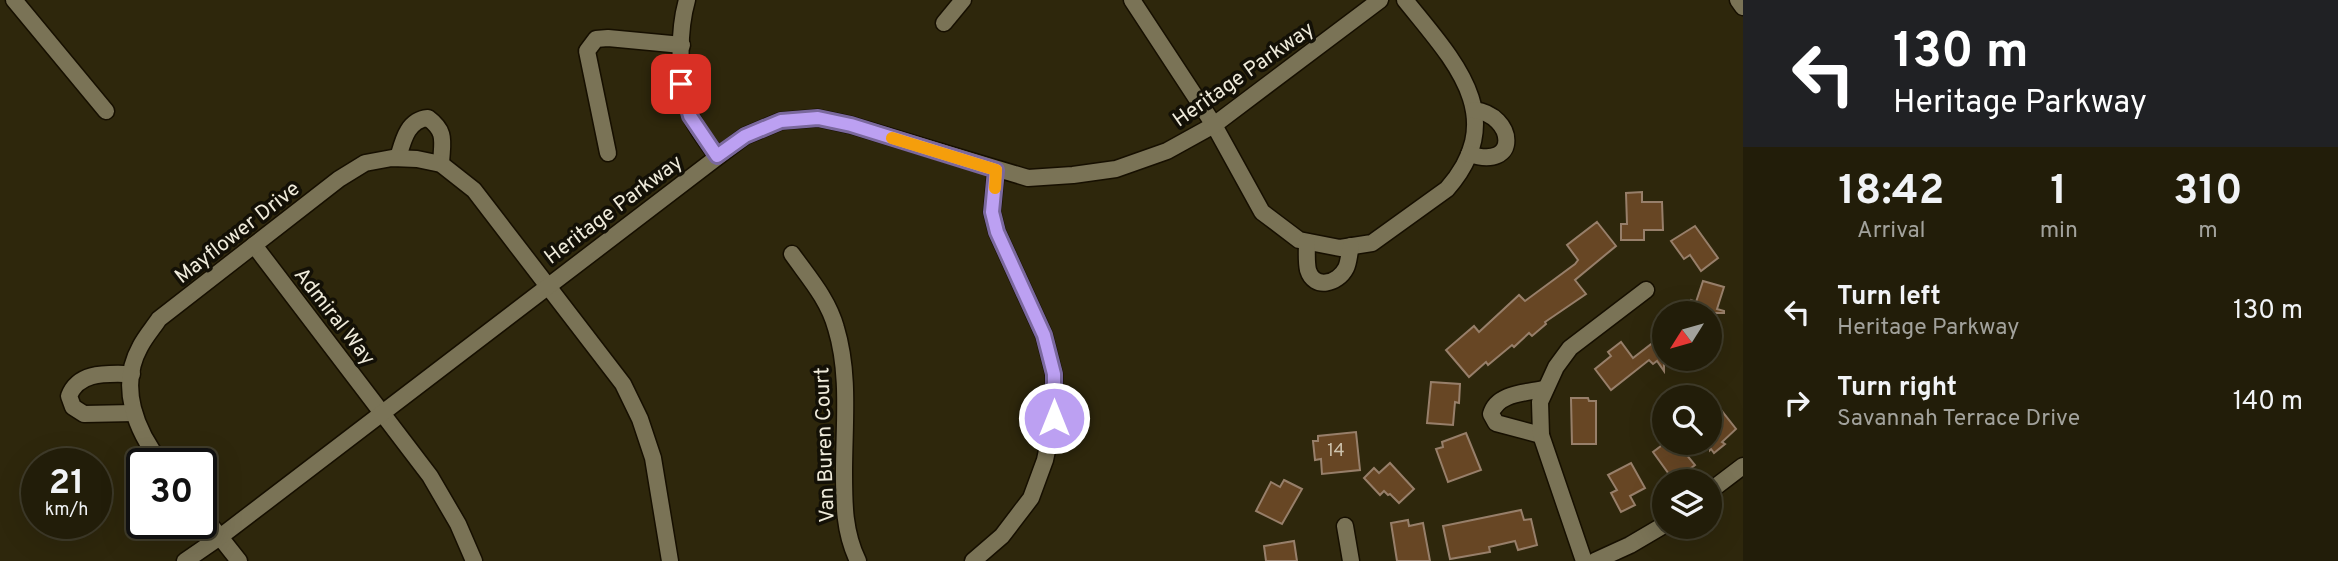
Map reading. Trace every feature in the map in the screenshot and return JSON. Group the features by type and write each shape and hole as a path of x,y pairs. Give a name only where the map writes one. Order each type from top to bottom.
{"street":[{"path":"14,0 106,111"},
{"path":"687,0 681,84 690,116 717,156"},
{"path":"944,23 963,0"},
{"path":"1132,0 1214,125 1262,212 1299,240 1340,248 1372,243 1447,189 1456,179 1469,154 1474,132 1472,97 1457,65 1405,0"},
{"name":"Heritage Parkway","path":"185,561 745,136 781,121 818,118 851,125 1028,178 1116,169 1167,151 1214,125 1380,0"},
{"path":"1738,0 1743,7"},
{"path":"608,153 587,51 596,39 608,38 682,45"},
{"path":"1469,154 1494,158 1502,152 1506,144 1507,134 1501,124 1490,115 1474,110"},
{"path":"398,158 409,127 420,119 428,118 438,125 443,137 441,164"},
{"name":"Mayflower Drive","path":"152,448 140,430 130,401 132,374 139,348 159,319 339,178 365,163 398,158 441,164 474,190 623,384 640,419 653,458 670,561"},
{"path":"973,561 1002,536 1031,498 1045,460 1054,418 1054,374 1044,335 997,232 992,212 996,170"},
{"path":"1307,242 1308,269 1314,280 1322,284 1335,280 1345,269 1351,246"},
{"name":"Admiral Way","path":"254,245 430,476 458,524 474,561"},
{"name":"Van Buren Court","path":"792,254 826,300 836,327 845,367 844,517 849,543 858,561"},
{"path":"1584,561 1541,435 1540,402 1556,367 1570,348 1646,289"},
{"path":"132,374 101,374 88,377 73,386 69,396 73,407 84,414 134,413"},
{"path":"1541,435 1496,423 1491,414 1494,405 1502,400 1544,389"},
{"path":"1722,482 1743,466"},
{"path":"1345,526 1351,561"},
{"path":"1595,561 1652,532"},
{"path":"217,533 239,561"}],"building":[{"path":"1642,192 1642,202 1662,202 1663,230 1644,230 1644,240 1621,240 1621,224 1627,224 1626,193"},
{"path":"1597,222 1616,246 1575,280 1586,294 1545,322 1532,336 1529,333 1514,347 1512,345 1488,365 1486,362 1469,377 1446,350 1474,326 1479,332 1519,295 1525,301 1575,264 1578,260 1567,245"},
{"path":"1695,226 1718,258 1701,271 1690,255 1684,259 1671,241"},
{"path":"1703,281 1724,287 1720,301 1696,301"},
{"path":"1621,342 1633,358 1652,343 1652,363 1649,360 1611,390 1595,369 1611,356 1608,352"},
{"path":"1431,382 1460,384 1459,403 1455,402 1453,425 1427,423"},
{"path":"1571,398 1596,401 1596,444 1572,444"},
{"path":"1722,411 1736,429 1722,442"},
{"path":"1356,432 1360,470 1322,474 1321,459 1315,460 1313,441 1318,441 1318,436"},
{"path":"1466,433 1481,470 1448,482 1436,449 1443,447 1442,442"},
{"path":"1655,455 1687,455 1695,465 1690,469 1665,469"},
{"path":"1390,463 1414,489 1399,503 1384,491 1380,495 1364,478 1374,468 1379,473"},
{"path":"1631,463 1645,488 1630,496 1635,505 1621,512 1611,493 1617,490 1608,475"},
{"path":"1284,480 1302,489 1282,524 1256,511 1271,482 1280,487"},
{"path":"1521,510 1524,520 1531,519 1537,545 1518,550 1515,541 1489,547 1490,552 1450,559 1443,526"},
{"path":"1408,520 1409,526 1423,523 1430,561 1397,561 1391,523"},
{"path":"1294,541 1297,561 1266,561 1264,546"}],"slow traffic":[{"path":"892,138 996,170 995,188"}],"route":[{"path":"681,84 690,116 717,156 745,136 781,121 818,118 851,125 996,170 992,212 997,232 1044,335 1054,374 1054,418"}]}
